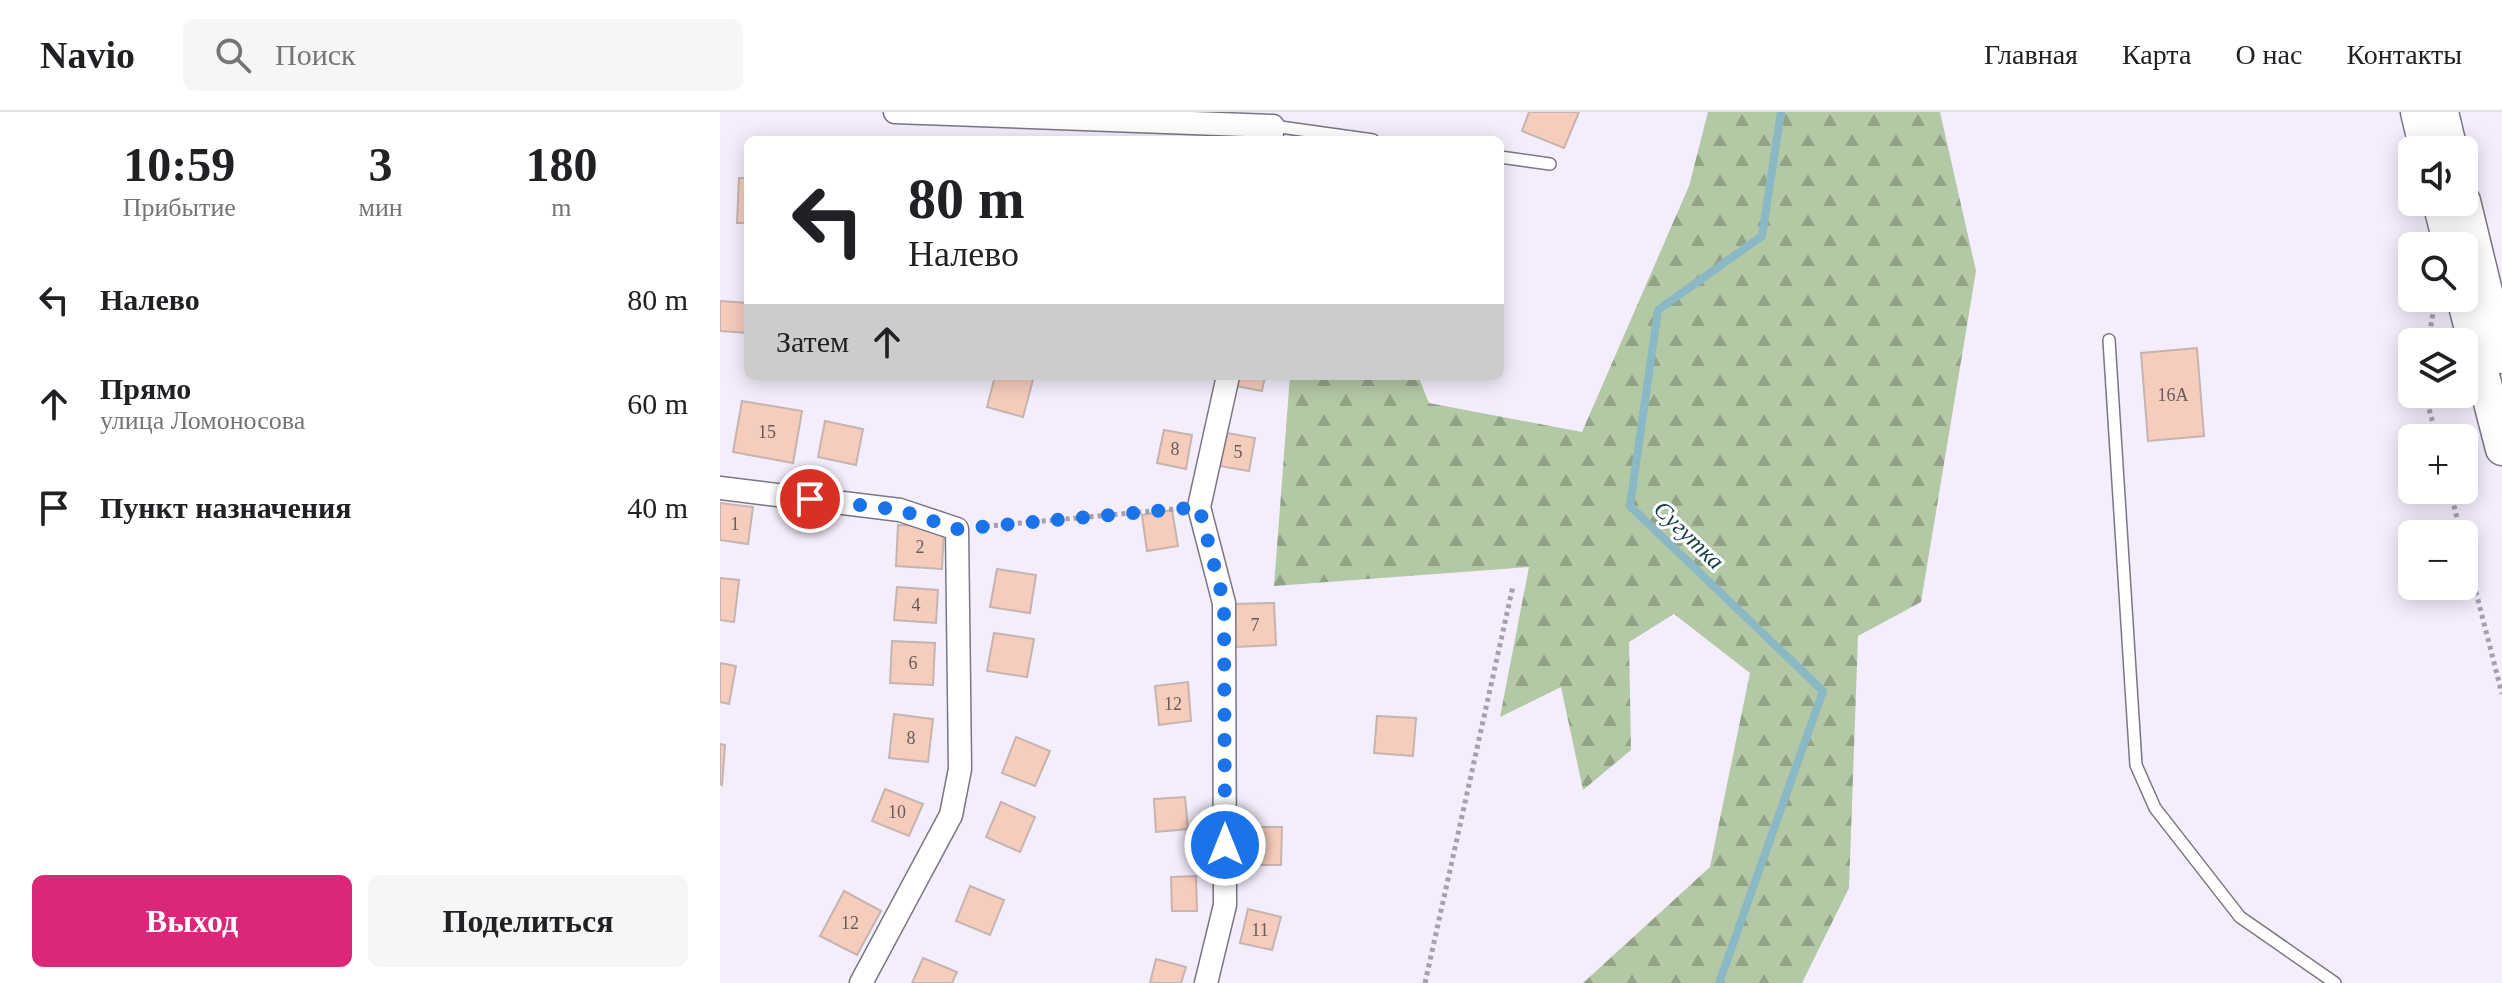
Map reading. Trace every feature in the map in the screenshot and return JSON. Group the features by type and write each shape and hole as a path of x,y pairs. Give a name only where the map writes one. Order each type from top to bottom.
{"main road":[{"path":"2415,136 2417,112"},
{"path":"2442,112 2448,136"},
{"path":"2468,216 2502,357"},
{"path":"2467,312 2502,449"}],"street":[{"path":"895,112 1272,133"},
{"path":"1206,983 1225,905 1224,603 1199,507 1227,380"},
{"path":"720,488 900,510 957,529 960,769 951,815 861,983"}],"lane":[{"path":"1272,133 1315,136"},
{"path":"1504,158 1550,164"},
{"path":"2109,340 2136,765 2155,808 2240,917 2335,983"}],"path":[{"path":"957,529 1199,507"},
{"path":"1425,983 1513,586"},
{"path":"2478,600 2502,694"}],"green space":[{"path":"1708,112 1940,112 1976,271 1921,602 1858,636 1849,888 1802,983 1583,983 1710,867 1750,673 1674,614 1629,642 1631,750 1583,790 1561,687 1500,717 1529,567 1274,586 1290,380 1420,380 1429,403 1582,432 1689,186"}],"building":[{"path":"1529,112 1579,112 1564,148 1522,131"},
{"path":"739,178 744,178 744,223 737,223"},
{"path":"720,301 744,303 744,333 720,331"},
{"path":"2197,348 2204,436 2148,441 2141,353"},
{"path":"994,380 1033,380 1023,417 987,407"},
{"path":"1237,380 1264,380 1262,391 1236,386"},
{"path":"742,401 802,411 793,463 733,452"},
{"path":"825,421 863,429 856,465 818,457"},
{"path":"1164,430 1192,435 1186,469 1157,463"},
{"path":"1227,433 1255,438 1249,471 1220,466"},
{"path":"720,503 753,507 748,544 720,540"},
{"path":"1172,510 1178,546 1147,551 1142,515"},
{"path":"898,525 944,527 942,569 896,566"},
{"path":"997,569 1036,575 1030,613 990,607"},
{"path":"720,578 739,580 734,622 720,620"},
{"path":"897,587 938,590 936,623 894,620"},
{"path":"1274,603 1276,645 1235,647 1233,604"},
{"path":"994,633 1034,639 1027,677 987,671"},
{"path":"892,641 935,643 933,685 890,683"},
{"path":"720,663 736,666 729,704 720,702"},
{"path":"1188,682 1191,721 1159,725 1155,686"},
{"path":"894,714 933,719 928,762 889,758"},
{"path":"1377,716 1416,718 1413,756 1374,753"},
{"path":"1016,737 1050,751 1035,786 1002,773"},
{"path":"720,744 725,745 722,785 720,784"},
{"path":"885,789 923,804 909,836 872,821"},
{"path":"1185,797 1188,829 1156,832 1154,799"},
{"path":"1001,802 1035,817 1020,852 986,837"},
{"path":"1248,827 1282,827 1281,865 1248,865"},
{"path":"1196,876 1197,911 1172,911 1171,877"},
{"path":"970,886 1004,900 990,935 956,921"},
{"path":"844,891 881,911 857,955 820,936"},
{"path":"1248,909 1281,917 1272,950 1240,943"},
{"path":"923,958 957,972 952,983 912,983"},
{"path":"1156,959 1186,967 1181,983 1150,983"}],"waterway":[{"name":"Сугутка","path":"1719,983 1823,691 1630,506 1658,310 1762,236 1781,112"}],"route":[{"path":"810,499 900,510 957,529 1199,507 1224,603 1225,845"}]}
